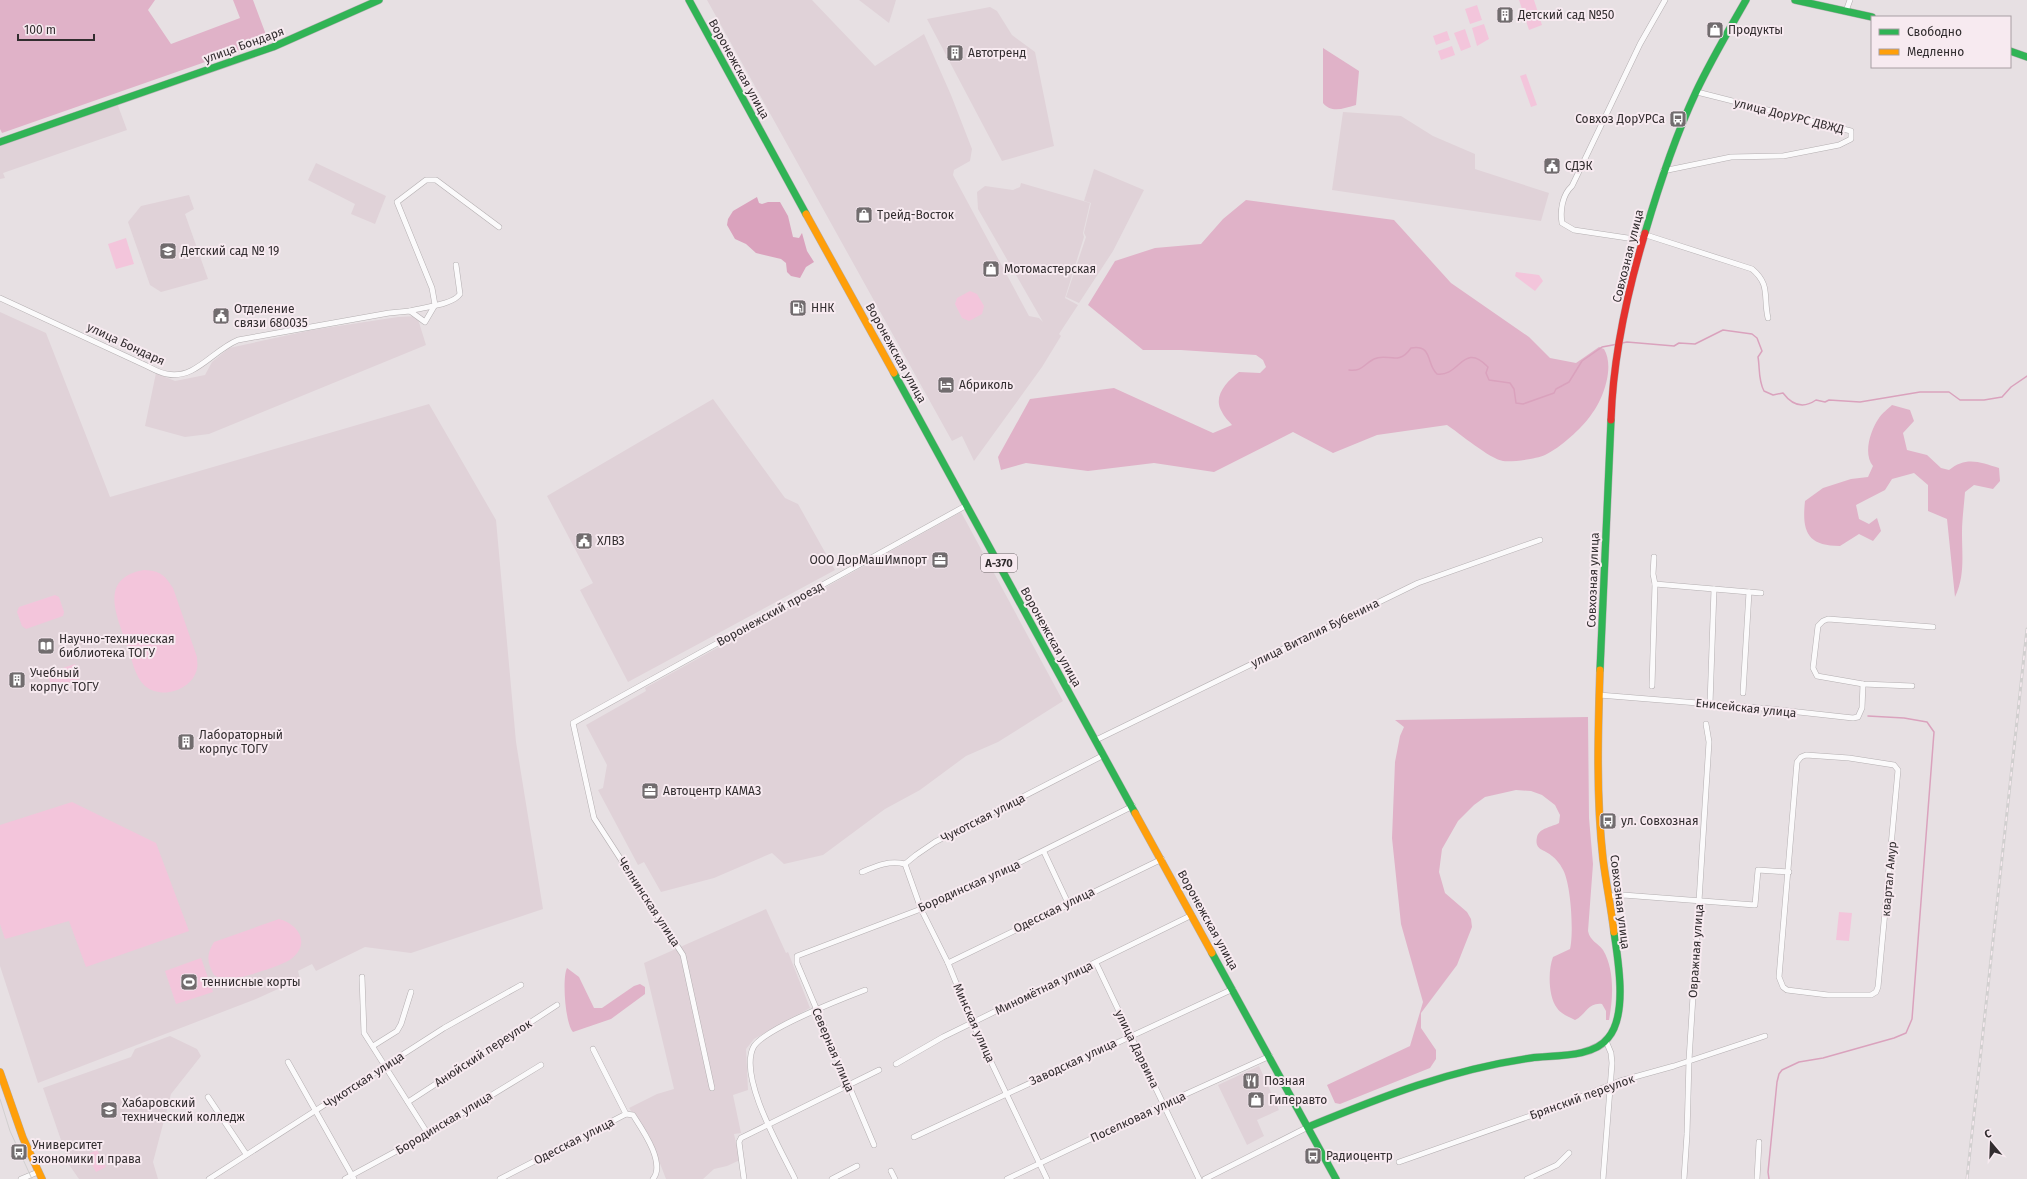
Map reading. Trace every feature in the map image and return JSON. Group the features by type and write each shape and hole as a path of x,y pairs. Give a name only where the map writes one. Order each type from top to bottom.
{"main road":[{"name":"улица Бондаря","path":"0,142 274,47 379,0"},
{"name":"Воронежская улица","path":"689,0 1133,806 1336,1179"},
{"name":"Совхозная улица","path":"1606,1041 1617,1026 1619,990 1610,896 1604,862 1598,782 1599,695 1612,395 1617,354 1642,237 1663,171 1697,92 1746,0"},
{"path":"1795,0 1871,17"},
{"path":"2011,52 2027,57"},
{"path":"1308,1127 1433,1078 1477,1068 1586,1050 1606,1041"},
{"path":"0,1072 21,1134 42,1179"}],"street":[{"path":"1665,0 1640,44 1572,186 1567,190 1560,213 1562,223 1574,230 1642,237 1752,270 1764,282 1766,293 1765,308 1768,318"},
{"path":"1846,11 1850,0"},
{"name":"улица ДорУРС ДВЖД","path":"1663,171 1731,157 1783,156 1839,145 1851,139 1851,131 1697,92"},
{"path":"410,311 425,322 434,305 432,288 397,202 426,180 436,180 499,227"},
{"name":"улица Бондаря","path":"0,298 147,366 166,374 177,376 196,369 226,345 238,340 353,318 410,311 451,301 460,294 456,265"},
{"name":"Воронежский проезд","path":"573,723 967,505"},
{"name":"улица Виталия Бубенина","path":"1096,740 1418,583 1540,540"},
{"path":"1652,686 1655,584 1653,574 1654,557"},
{"path":"1655,584 1761,593"},
{"path":"1710,704 1714,589"},
{"path":"1743,693 1748,592"},
{"path":"1912,686 1863,684 1822,678 1815,674 1815,653 1820,623 1828,619 1934,627"},
{"name":"Енисейская улица","path":"1599,695 1853,718 1858,716 1862,708 1863,684"},
{"name":"Челнинская улица","path":"573,723 594,818 680,950 712,1088"},
{"name":"Овражная улица","path":"1684,1179 1689,1060 1709,742 1706,724"},
{"name":"Чукотская улица","path":"905,864 935,842 1104,755"},
{"name":"квартал Амур","path":"1801,757 1849,758 1896,767 1898,773 1889,880 1878,987 1876,992 1871,995 1828,995 1787,990 1783,987 1779,977 1788,872 1798,762 1801,757"},
{"name":"Бородинская улица","path":"799,954 922,909 1044,852 1133,806"},
{"path":"1044,852 1068,903"},
{"name":"Одесская улица","path":"948,963 1068,903 1162,859"},
{"path":"862,872 887,863 896,862 905,864"},
{"name":"Минская улица","path":"905,864 922,909 948,963 972,1022 1047,1179"},
{"path":"1610,896 1623,895 1755,905 1758,870 1788,872"},
{"name":"Миномётная улица","path":"896,1064 972,1022 1192,915"},
{"name":"Северная улица","path":"799,954 796,958 797,963 815,1009 874,1145"},
{"name":"улица Дарвина","path":"1096,963 1199,1179"},
{"path":"362,977 364,1033 428,1134"},
{"name":"Чукотская улица","path":"209,1179 444,1028 521,985"},
{"name":"Заводская улица","path":"914,1137 1130,1035 1233,989"},
{"path":"795,1179 753,1089 751,1077 752,1050 762,1039 815,1009 866,990"},
{"path":"373,1046 397,1031 411,992"},
{"name":"Анюйский переулок","path":"408,1102 557,1005"},
{"name":"Брянский переулок","path":"1399,1162 1553,1108 1610,1085 1765,1036"},
{"path":"1603,1179 1612,1062 1611,1053 1606,1041"},
{"path":"593,1049 626,1114 633,1115 646,1136 657,1165 654,1177"},
{"name":"Поселковая улица","path":"1007,1179 1164,1104 1270,1056"},
{"path":"288,1062 353,1177"},
{"name":"Бородинская улица","path":"345,1179 353,1177 428,1134 541,1065"},
{"path":"744,1179 740,1139 879,1070"},
{"path":"208,1097 246,1154"},
{"name":"Одесская улица","path":"500,1179 626,1114"},
{"path":"1205,1179 1308,1127"},
{"path":"1757,1179 1759,1142"},
{"path":"1527,1179 1557,1165 1569,1153"},
{"path":"832,1179 858,1166"},
{"path":"891,1171 895,1179"},
{"path":"22,1179 38,1172"}],"shaded area":[{"path":"0,0 155,0 148,10 171,44 240,18 233,0 253,0 268,40 2,133 0,129"},
{"path":"707,0 812,0 875,66 924,34 951,95 972,149 970,161 954,170 953,175 1029,316 1039,318 1043,322 978,209 977,192 985,186 1013,190 1020,187 1021,183 1090,203 1083,233 1084,237 1065,298 1078,305 1059,334 1061,336 1042,367 974,461 962,436 952,441"},
{"path":"859,0 896,0 889,23"},
{"path":"1519,0 1534,0 1542,25 1529,30"},
{"path":"1477,5 1482,20 1470,24 1465,9"},
{"path":"990,7 997,11 1012,35 1035,52 1054,146 1002,161 927,19"},
{"path":"1484,24 1489,39 1477,46 1472,28"},
{"path":"1465,29 1471,47 1461,51 1454,33"},
{"path":"1447,31 1450,40 1436,45 1433,36"},
{"path":"1452,46 1455,55 1441,60 1438,51"},
{"path":"1323,48 1359,71 1356,105 1343,109 1334,109 1323,103"},
{"path":"1526,74 1537,105 1531,107 1520,76"},
{"path":"117,103 127,130 3,173 5,178 0,179 0,145"},
{"path":"1343,112 1401,116 1433,136 1475,154 1475,169 1549,193 1541,221 1332,190"},
{"path":"316,163 386,196 375,224 351,214 355,204 308,180"},
{"path":"1094,169 1144,190 1113,251 1079,303 1066,297 1086,237 1084,233 1091,203 1084,201"},
{"name":"Детский сад № 19","path":"189,195 194,209 185,214 208,279 161,292 150,285 128,222 141,206"},
{"path":"757,197 759,203 762,204 768,202 780,202 788,216 793,237 799,238 802,233 807,251 814,262 806,267 800,278 791,276 787,272 786,263 781,259 756,253 746,244 735,239 727,225 728,219 733,211"},
{"path":"1246,200 1394,220 1451,283 1529,337 1550,358 1576,363 1599,347 1604,349 1607,356 1608,374 1600,401 1582,426 1557,448 1545,455 1518,461 1503,461 1490,456 1447,425 1377,435 1333,453 1293,432 1214,472 1154,463 1088,471 1026,463 1001,470 998,457 1030,399 1114,388 1213,433 1232,425 1224,416 1219,406 1222,390 1239,372 1260,373 1266,367 1263,360 1256,355 1181,350 1143,350 1088,305 1115,261 1155,248 1201,244 1223,219"},
{"path":"126,238 134,264 116,269 108,244"},
{"path":"1516,272 1539,275 1543,281 1535,291 1515,276"},
{"path":"970,291 977,294 984,306 982,314 969,321 962,318 955,304 957,298"},
{"path":"0,312 46,333 110,497 429,404 496,520 516,742 543,909 411,953 365,947 316,971 312,964 298,971 300,979 256,999 38,1083 0,966"},
{"path":"417,316 426,345 209,434 185,437 145,426 156,373 175,381 205,375 212,362 229,348 312,330 398,317"},
{"path":"713,399 785,498 798,504 835,570 628,682 580,590 593,583 547,496"},
{"path":"1892,405 1910,410 1914,421 1903,433 1907,450 1927,455 1941,468 1949,470 1961,463 1967,462 1979,462 1999,468 2000,481 1993,489 1974,485 1965,492 1962,528 1962,574 1955,597 1947,519 1928,511 1928,485 1914,473 1892,479 1885,490 1856,505 1859,519 1869,524 1877,518 1881,531 1873,541 1859,534 1840,546 1829,545 1820,543 1813,539 1806,528 1804,520 1805,501 1823,488 1851,479 1868,477 1873,466 1868,455 1868,449 1873,429 1880,416"},
{"path":"961,512 1063,701 998,742 966,756 920,790 885,809 823,855 784,864 772,853 714,878 661,892 644,862 638,865 598,790 603,788 607,765 586,725 646,691 645,688"},
{"path":"144,570 158,572 167,579 173,588 197,657 197,668 194,676 183,687 176,691 160,692 152,690 141,682 134,667 116,611 114,600 116,590 121,581 130,574"},
{"path":"55,595 59,597 64,612 63,616 26,629 22,626 17,612 19,607"},
{"path":"75,664 80,679 52,688 47,673"},
{"path":"1588,717 1589,818 1593,864 1588,931 1592,940 1603,950 1610,966 1612,994 1609,1020 1606,1020 1606,1011 1602,1004 1593,1005 1575,1020 1565,1015 1554,1003 1550,990 1551,962 1553,957 1570,949 1572,931 1570,895 1565,875 1558,862 1541,849 1536,842 1540,832 1559,823 1560,815 1555,805 1542,795 1531,791 1516,790 1485,797 1474,805 1458,821 1442,849 1439,872 1445,893 1467,912 1471,919 1472,927 1457,965 1421,1013 1421,1028 1436,1050 1436,1059 1430,1068 1340,1104 1335,1103 1327,1085 1410,1046 1423,1002 1401,924 1392,838 1395,762 1400,736 1404,727 1395,720"},
{"path":"72,802 156,843 189,931 86,967 69,921 5,939 0,924 0,825"},
{"path":"766,909 786,953 788,952 810,1008 754,1039 746,1049 748,1090 733,1095 741,1133 734,1134 740,1160 727,1166 714,1169 703,1179 666,1179 649,1135 629,1108 657,1094 674,1089 644,963"},
{"path":"1839,912 1852,913 1849,941 1836,940"},
{"path":"279,919 292,925 300,935 300,947 291,959 272,968 230,980 214,975 208,958 214,942"},
{"name":"теннисные корты","path":"201,958 213,992 176,1004 165,971"},
{"path":"567,968 579,977 594,1008 602,1008 634,986 640,984 645,987 645,994 611,1019 573,1032 568,1020 565,1000 565,973"},
{"name":"Хабаровский технический колледж","path":"170,1036 197,1049 201,1056 171,1094 153,1162 158,1179 79,1179 70,1166 43,1088 131,1057 135,1049"},
{"path":"1259,1066 1279,1110 1257,1120 1264,1136 1247,1145 1218,1085"},
{"path":"97,1150 106,1167 96,1172 87,1155"}],"waterway":[{"path":"1622,343 1627,342 1674,346 1679,343 1695,344 1723,330 1752,334 1757,338 1762,351 1758,357 1760,378 1764,391 1773,395 1783,393 1794,403 1802,405 1816,400 1825,402 1829,400 1860,402 1920,392 1949,392 1960,400 1984,400 2002,397 2011,387 2027,376"},
{"path":"1349,370 1360,369 1379,357 1402,357 1411,348 1423,349 1437,374 1451,371 1467,359 1473,358 1480,360 1488,367 1486,373 1489,380 1510,383 1514,389 1516,403 1523,404 1554,393 1556,389 1569,382 1582,361 1602,347 1618,344"},
{"path":"1769,1179 1768,1172 1777,1082 1779,1074 1782,1070 1799,1062 1823,1058 1894,1038 1906,1033 1912,1019 1934,732 1927,722 1904,718 1868,716"}],"tram line":[{"path":"0,1099 10,1131 32,1179"}],"railway":[{"path":"1967,1179 2027,629"}],"traffic: fast":[{"path":"0,142 273,47 379,0"},
{"path":"689,0 806,214"},
{"path":"1645,233 1668,161 1688,109 1720,45 1746,0"},
{"path":"1795,0 1871,17"},
{"path":"2011,51 2027,57"},
{"path":"894,373 1135,813"},
{"path":"1600,670 1611,420"},
{"path":"1308,1127 1417,1085 1473,1069 1531,1058 1561,1056 1583,1052 1593,1049 1601,1044 1608,1038 1614,1028 1620,1002 1618,957 1614,932"},
{"path":"1212,953 1336,1179"}],"traffic: slow":[{"path":"806,214 894,373"},
{"path":"1600,670 1598,740 1599,812 1603,859 1614,932"},
{"path":"1135,813 1212,953"},
{"path":"0,1072 23,1138 42,1179"}],"traffic: jam":[{"path":"1611,420 1612,396 1622,325 1632,279 1645,233"}],"place":[{"name":"Детский сад №50","path":"1505,15"},
{"name":"Продукты","path":"1715,30"},
{"name":"Автотренд","path":"955,53"},
{"name":"Совхоз ДорУPCа","path":"1678,119"},
{"name":"СДЭК","path":"1552,166"},
{"name":"Трейд-Восток","path":"864,215"},
{"name":"Детский сад № 19","path":"168,251"},
{"name":"Мотомастерская","path":"991,269"},
{"name":"ННК","path":"798,308"},
{"name":"Отделение связи 680035","path":"221,316"},
{"name":"Абриколь","path":"946,385"},
{"name":"ХЛВЗ","path":"584,541"},
{"name":"ООО ДорМашИмпорт","path":"940,560"},
{"name":"Научно-техническая библиотека ТОГУ","path":"46,646"},
{"name":"Учебный корпус ТОГУ","path":"17,680"},
{"name":"Лабораторный корпус ТОГУ","path":"186,742"},
{"name":"Автоцентр КАМАЗ","path":"650,791"},
{"name":"ул. Совхозная","path":"1608,821"},
{"name":"теннисные корты","path":"189,982"},
{"name":"Позная","path":"1251,1081"},
{"name":"Гиперавто","path":"1256,1100"},
{"name":"Хабаровский технический колледж","path":"109,1110"},
{"name":"Университет экономики и права","path":"19,1152"},
{"name":"Радиоцентр","path":"1313,1156"}]}
